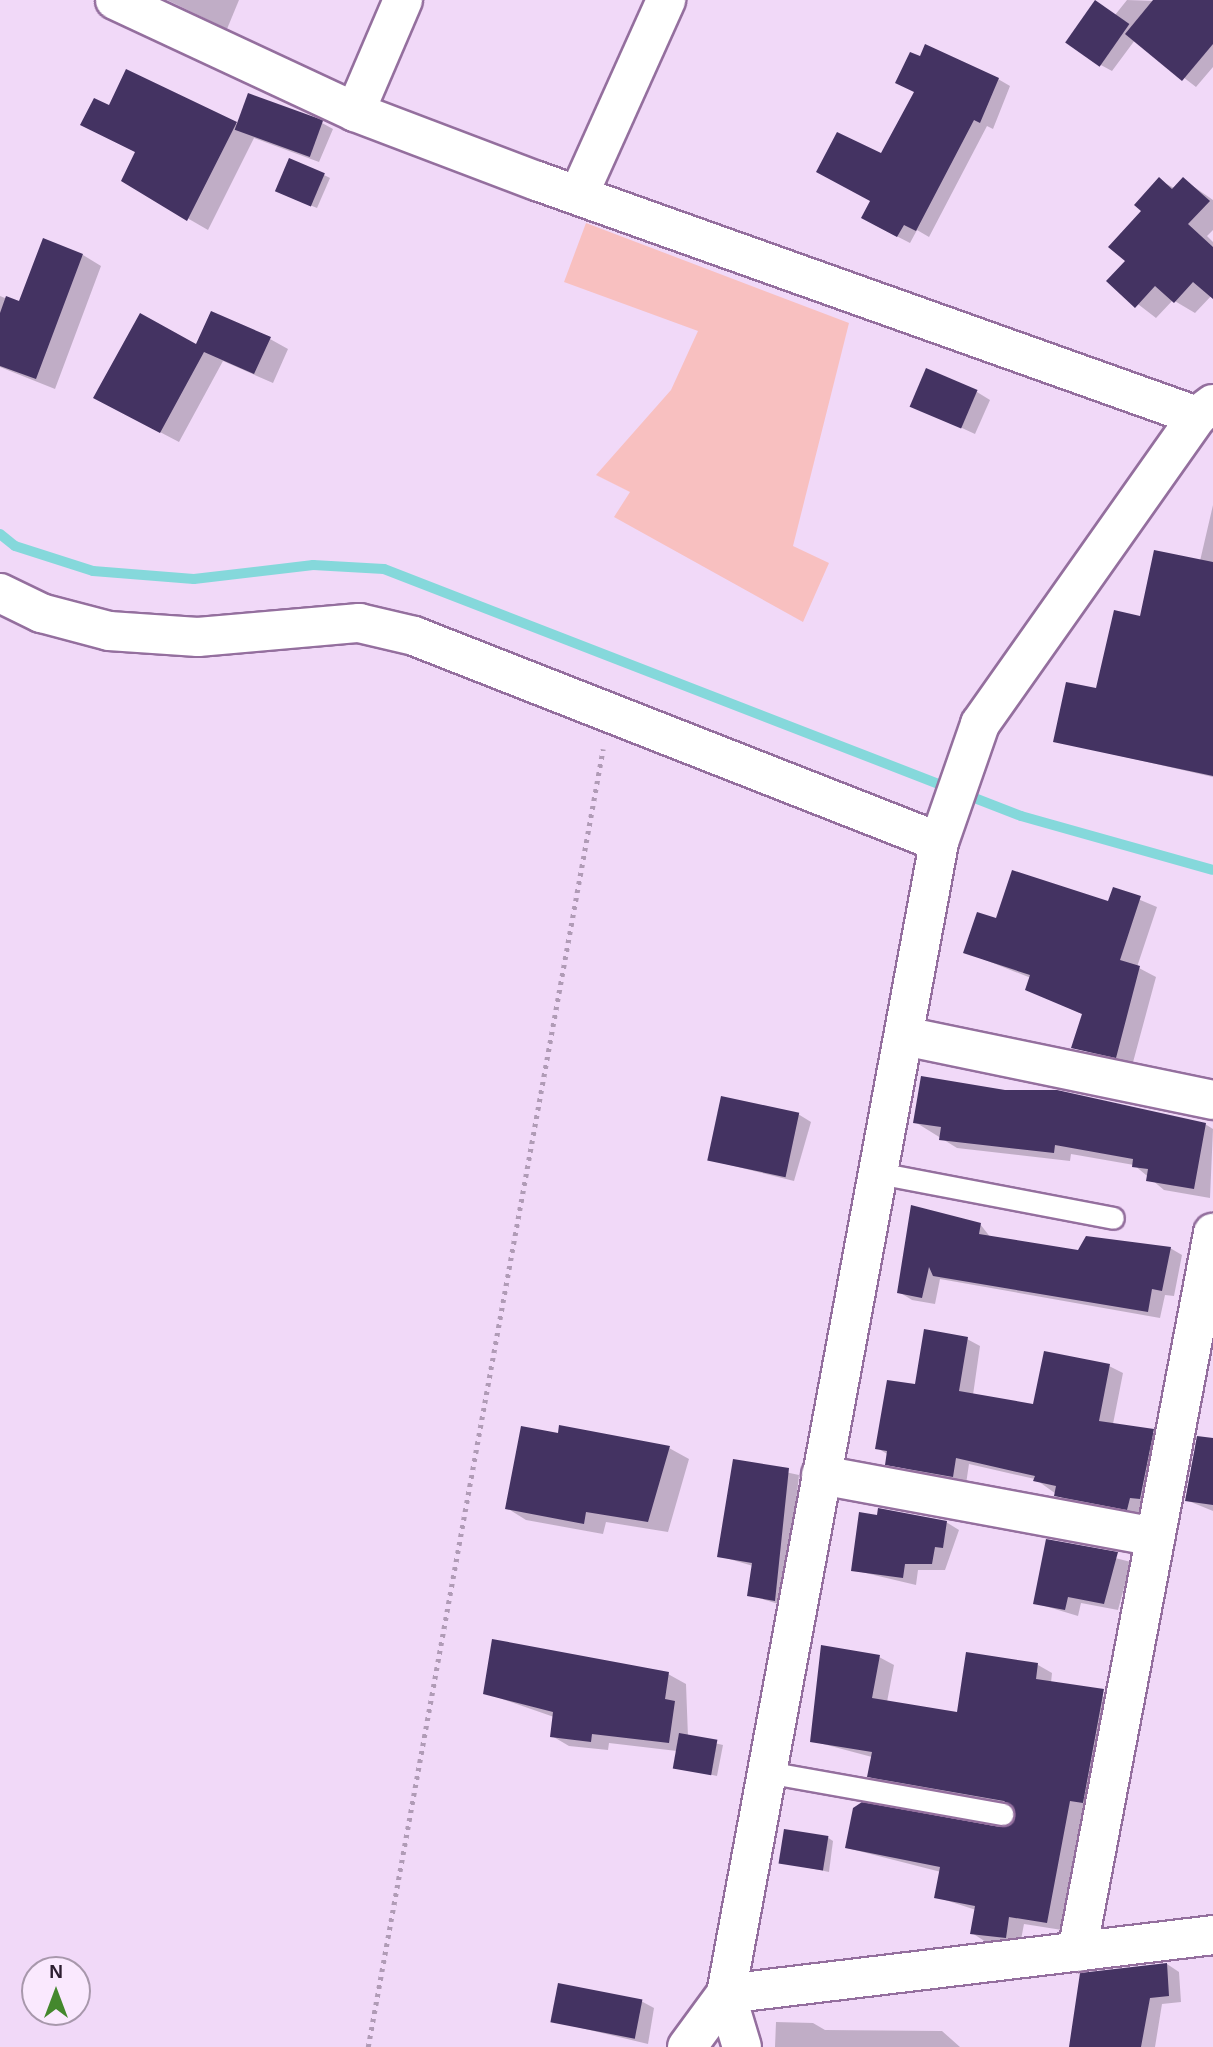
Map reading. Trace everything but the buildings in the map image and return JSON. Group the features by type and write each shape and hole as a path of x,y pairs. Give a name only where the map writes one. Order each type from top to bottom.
{"street":[{"path":"115,0 355,111 579,194 1205,410 980,724 939,842 821,1475 772,1773 726,1994 687,2047"},
{"path":"355,111 403,0"},
{"path":"579,194 666,0"},
{"path":"0,593 41,613 109,631 198,637 359,623 482,660 609,716 939,842"},
{"path":"904,1035 1213,1100"},
{"path":"1077,1952 1213,1233"},
{"path":"821,1475 1156,1537"},
{"path":"726,1994 1213,1935"},
{"path":"726,1994 742,2047"}],"lane":[{"path":"878,1173 1113,1218"},
{"path":"772,1773 1002,1814"}],"path":[{"path":"368,2047 609,716"}],"shaded area":[{"path":"586,223 849,323 793,546 829,563 803,622 614,517 630,492 596,475 671,390 698,331 564,282"}],"waterway":[{"path":"0,534 15,546 93,571 194,579 313,565 384,569 1021,816 1213,870"}]}
